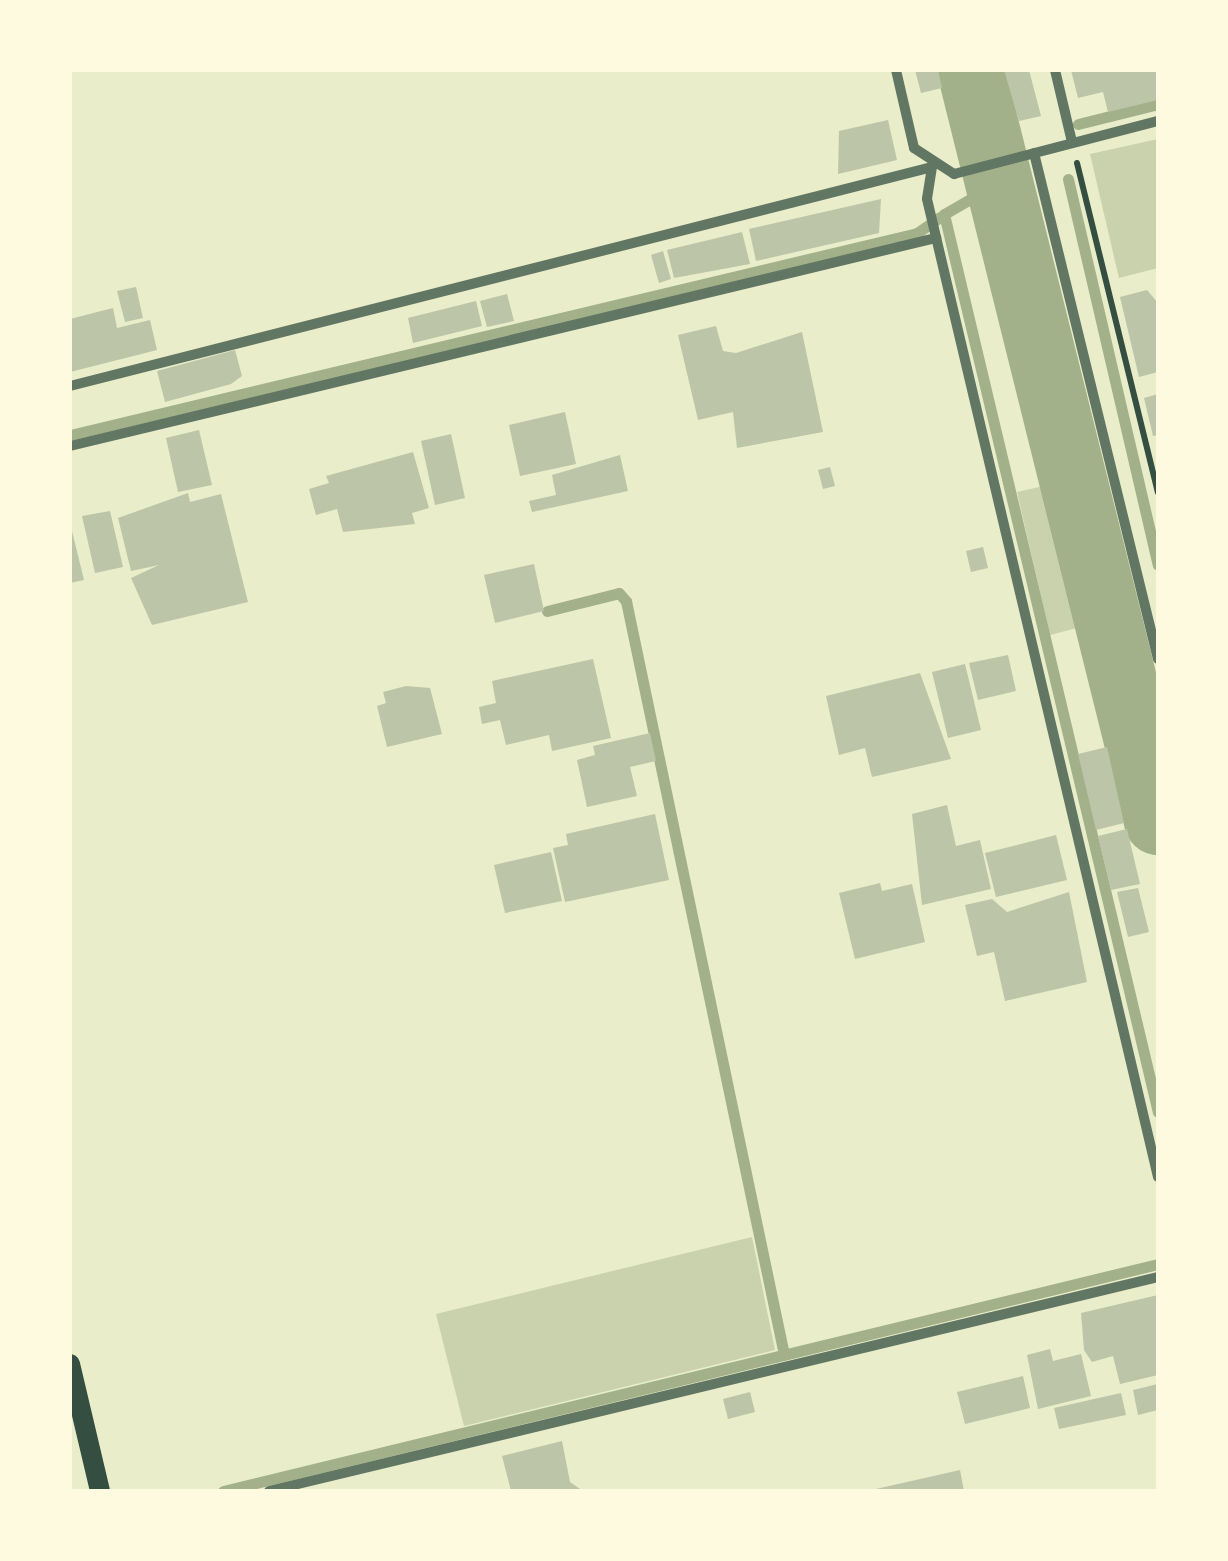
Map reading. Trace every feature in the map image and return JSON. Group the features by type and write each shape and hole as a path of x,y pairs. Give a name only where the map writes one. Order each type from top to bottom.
{"main road":[{"path":"70,1364 100,1491"}],"street":[{"path":"896,70 914,148 932,167 954,174 1158,122"},
{"path":"1055,70 1072,142"},
{"path":"1034,152 1154,622 1158,659"},
{"path":"932,167 930,210 934,233 1158,1177"},
{"path":"70,386 932,167"},
{"path":"70,446 934,233"},
{"path":"269,1491 1158,1277"}],"path":[{"path":"1072,142 1158,492"}],"green space":[{"path":"1158,139 1158,268 1119,278 1090,154"},
{"path":"1048,485 1081,627 1050,635 1017,492"},
{"path":"752,1237 775,1350 464,1426 436,1314"}],"building":[{"path":"915,70 938,70 942,88 921,93"},
{"path":"1004,70 1029,70 1041,116 1019,121"},
{"path":"1071,70 1158,70 1158,100 1108,112 1103,92 1078,98"},
{"path":"888,120 897,160 838,174 839,131"},
{"path":"881,199 879,233 756,261 749,229"},
{"path":"742,232 750,264 674,278 667,250"},
{"path":"663,251 671,279 659,283 651,255"},
{"path":"136,287 143,318 125,322 117,291"},
{"path":"1147,290 1158,303 1158,372 1139,377 1120,297"},
{"path":"507,294 514,321 487,327 480,301"},
{"path":"476,301 482,326 413,343 408,318"},
{"path":"113,308 117,328 150,320 157,350 70,372 70,319"},
{"path":"716,326 723,351 736,353 802,332 823,432 737,448 733,412 698,420 678,335"},
{"path":"235,350 242,376 231,384 165,402 157,371"},
{"path":"1158,394 1158,435 1153,436 1144,398"},
{"path":"565,412 576,464 520,476 509,425"},
{"path":"199,430 212,485 178,492 166,438"},
{"path":"451,434 465,498 435,505 421,441"},
{"path":"413,452 429,508 412,513 415,524 343,532 337,509 316,515 309,489 329,483 326,476"},
{"path":"620,455 628,491 532,512 529,501 556,495 552,475"},
{"path":"830,467 835,486 823,489 818,470"},
{"path":"188,493 190,502 221,494 248,602 152,625 131,578 159,565 131,571 118,518"},
{"path":"110,511 123,567 95,573 82,516"},
{"path":"70,523 84,580 70,583"},
{"path":"983,547 988,568 971,572 966,551"},
{"path":"534,564 544,611 495,623 484,575"},
{"path":"1008,655 1016,691 978,700 969,663"},
{"path":"593,659 611,738 552,751 549,735 506,745 500,720 482,724 479,707 496,703 492,681"},
{"path":"965,664 981,730 948,738 932,672"},
{"path":"920,673 951,759 872,777 865,748 839,755 826,696"},
{"path":"406,686 430,688 442,734 387,747 377,706 386,703 383,692"},
{"path":"650,733 656,761 630,767 637,796 587,807 577,760 595,755 593,746"},
{"path":"1107,747 1124,823 1096,830 1078,754"},
{"path":"947,805 956,846 980,840 991,889 922,905 912,814"},
{"path":"655,814 669,880 565,902 553,848 568,845 566,834"},
{"path":"1127,829 1140,884 1111,890 1098,836"},
{"path":"1056,835 1067,880 996,897 985,853"},
{"path":"551,852 562,901 505,913 494,865"},
{"path":"880,883 882,891 912,884 925,942 855,959 839,893"},
{"path":"1138,888 1149,932 1128,937 1117,892"},
{"path":"1069,892 1087,982 1005,1001 994,952 977,956 965,905 992,899 1007,912"},
{"path":"1158,1295 1158,1375 1120,1384 1113,1356 1092,1362 1084,1350 1081,1313"},
{"path":"1050,1349 1053,1361 1081,1354 1091,1396 1038,1409 1027,1355"},
{"path":"1023,1376 1030,1408 965,1424 957,1392"},
{"path":"1158,1384 1158,1410 1138,1415 1133,1390"},
{"path":"750,1392 755,1412 728,1419 723,1399"},
{"path":"1121,1393 1126,1415 1059,1429 1054,1408"},
{"path":"562,1441 570,1482 583,1491 511,1491 502,1456"},
{"path":"960,1470 964,1491 876,1491 876,1489"}],"waterway":[{"path":"971,70 1158,821"},
{"path":"1078,124 1158,104"},
{"path":"1068,179 1158,565"},
{"path":"998,183 944,214 1158,1112"},
{"path":"70,435 917,233 940,217"},
{"path":"547,611 619,593 626,601 784,1355"},
{"path":"223,1491 1158,1264"}]}
